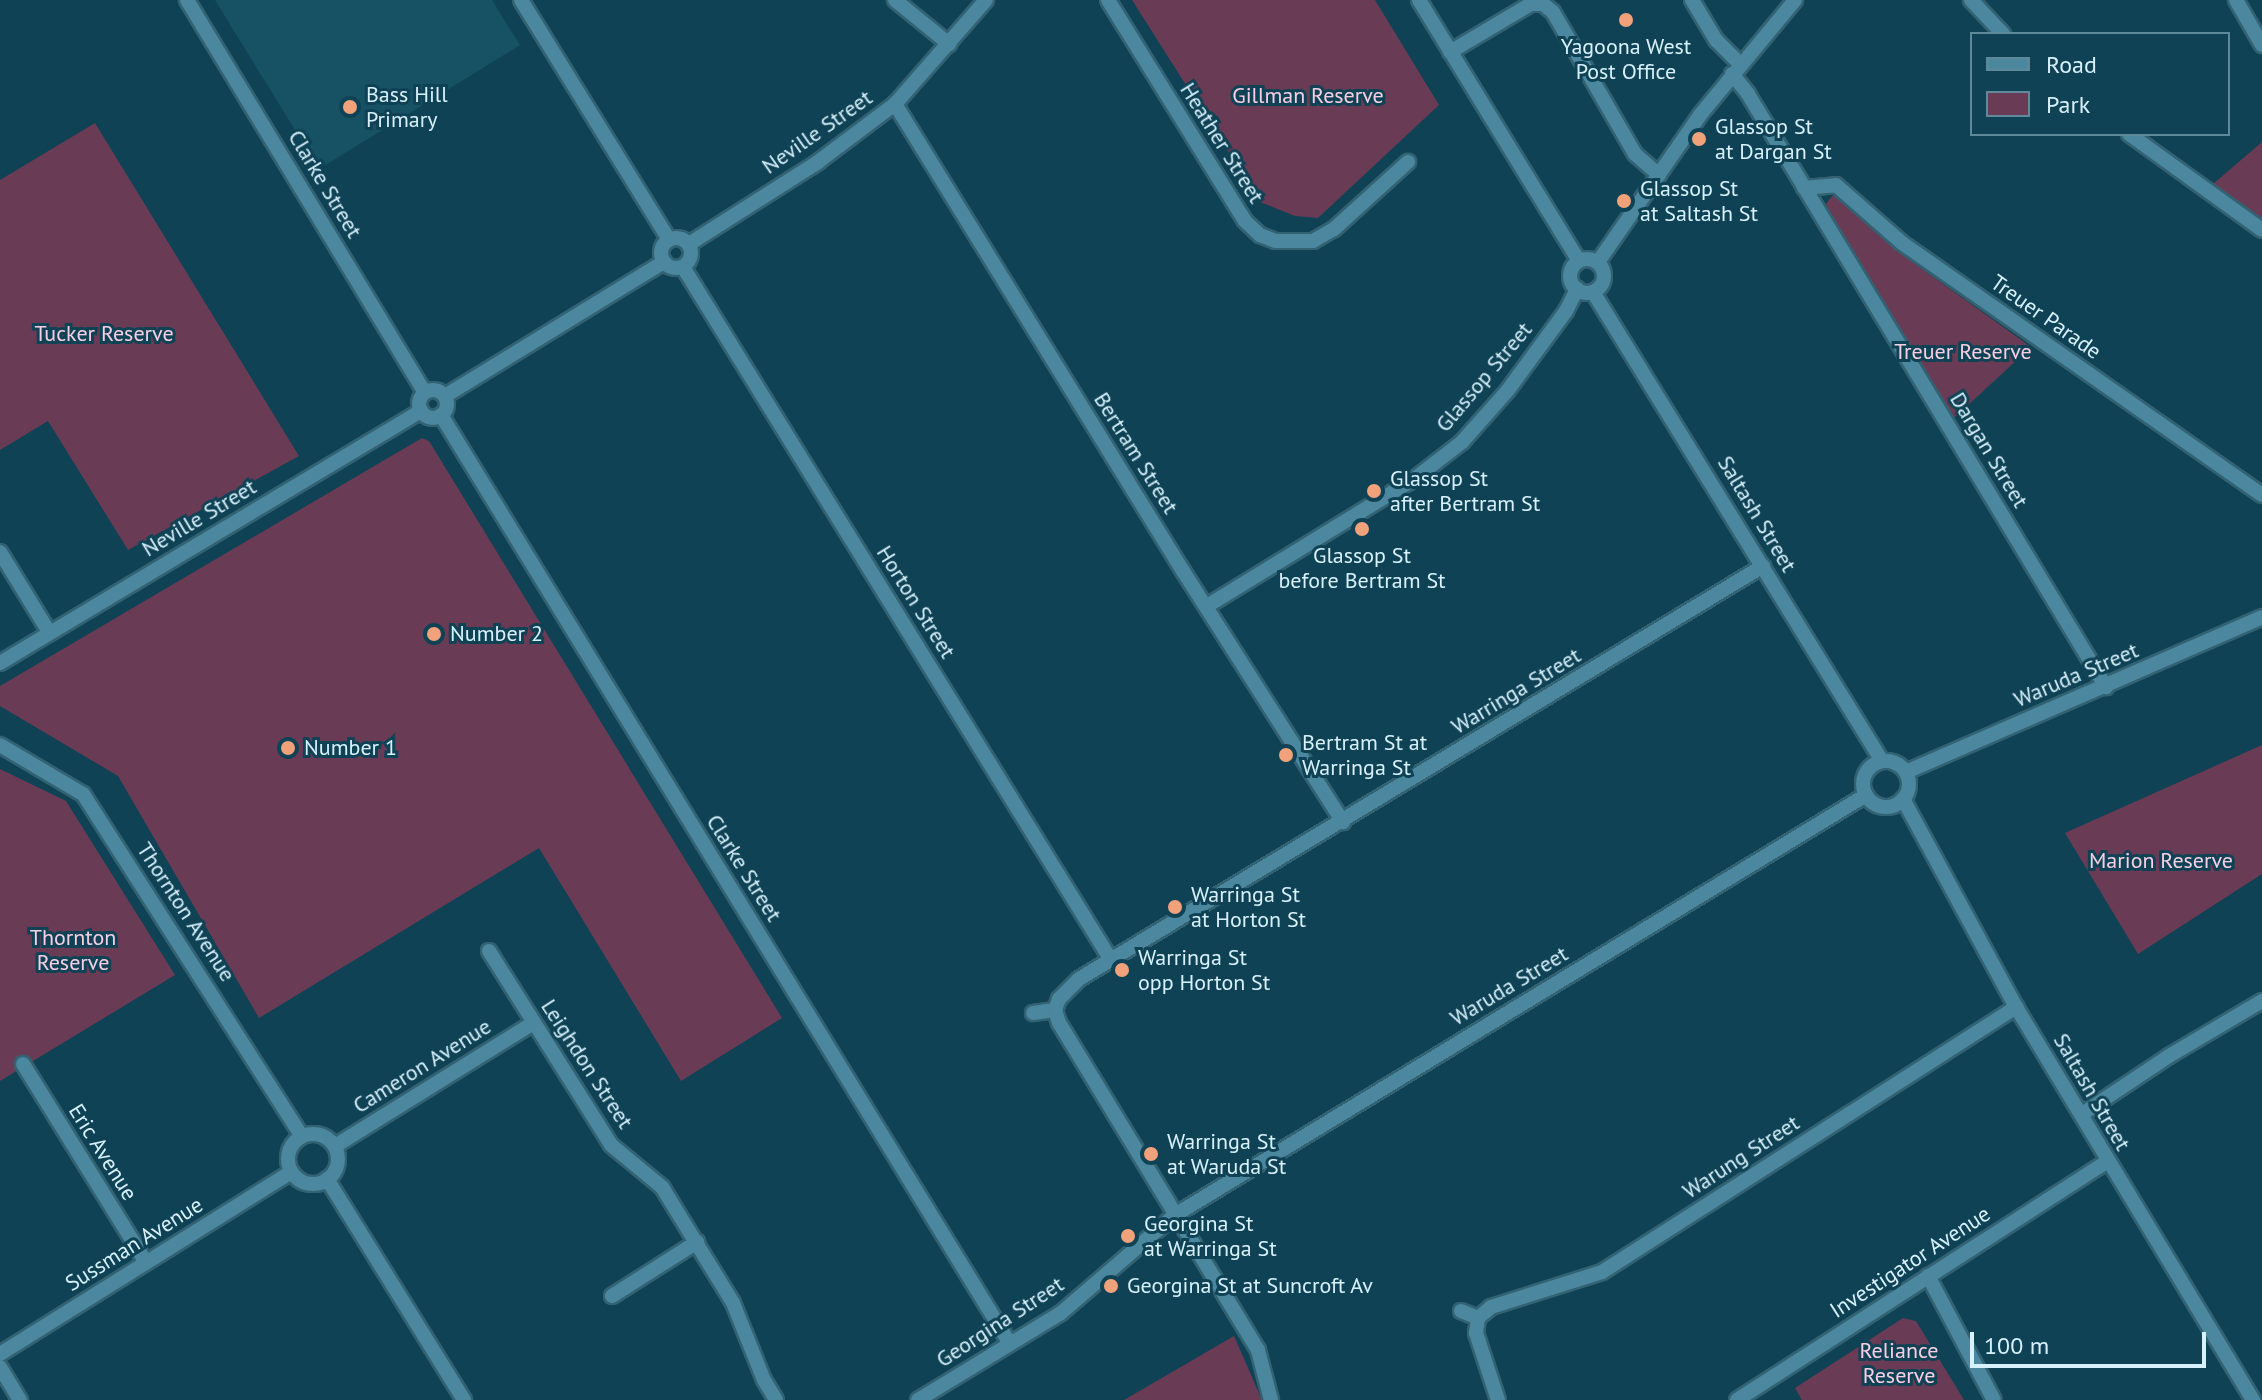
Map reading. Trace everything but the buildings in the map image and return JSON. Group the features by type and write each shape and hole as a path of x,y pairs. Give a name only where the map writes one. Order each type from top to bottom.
{"street":[{"name":"Clarke Street","path":"187,0 424,392"},
{"path":"521,0 669,240"},
{"path":"895,0 949,44"},
{"name":"Neville Street","path":"689,244 829,154 895,104 986,0"},
{"name":"Heather Street","path":"1108,0 1245,221 1260,235 1276,241 1313,241 1334,229 1408,162"},
{"path":"1419,0 1579,261"},
{"name":"Dargan Street","path":"1692,0 2106,687"},
{"path":"1598,262 1736,69 1795,0"},
{"path":"1971,0 2001,32"},
{"path":"2236,0 2262,45"},
{"path":"1450,52 1531,4 1543,4 1553,12 1635,154 1659,175"},
{"name":"Bertram Street","path":"895,104 1343,822"},
{"path":"2132,136 2262,230"},
{"name":"Treuer Parade","path":"1804,188 1836,185 1902,243 2262,495"},
{"path":"680,238 689,244 691,257 683,267 673,268 664,262 662,250 669,240 680,238"},
{"path":"1589,259 1598,262 1604,276 1601,286 1593,292 1577,289 1570,275 1579,261 1589,259"},
{"path":"445,396 664,262"},
{"name":"Horton Street","path":"683,267 1111,960"},
{"name":"Glassop Street","path":"1207,606 1413,480 1462,442 1508,390 1566,311 1577,289"},
{"name":"Saltash Street","path":"1593,292 1882,761"},
{"path":"435,390 445,396 447,407 441,415 430,418 421,411 419,401 424,392 435,390"},
{"name":"Neville Street","path":"0,663 421,411"},
{"name":"Clarke Street","path":"441,415 1010,1344"},
{"path":"0,552 49,632"},
{"name":"Warringa Street","path":"1055,1010 1067,989 1111,960 1763,566"},
{"name":"Waruda Street","path":"1906,772 2262,617"},
{"name":"Thornton Avenue","path":"0,745 83,794 302,1136"},
{"path":"1882,761 1896,763 1906,772 1909,786 1903,799 1884,807 1866,795 1865,774 1882,761"},
{"name":"Waruda Street","path":"1175,1215 1866,795"},
{"name":"Saltash Street","path":"1903,799 2016,1007 2253,1400"},
{"name":"Leighdon Street","path":"489,951 611,1145 662,1187 733,1303 764,1380 776,1400"},
{"path":"2082,1114 2169,1056 2262,1001"},
{"name":"Warung Street","path":"1478,1318 1491,1307 1602,1272 2016,1007"},
{"path":"1033,1013 1055,1010 1068,1038 1258,1350 1271,1400"},
{"name":"Cameron Avenue","path":"335,1146 533,1023"},
{"name":"Eric Avenue","path":"23,1064 146,1262"},
{"path":"302,1136 324,1136 335,1146 338,1160 327,1179 312,1184 291,1172 288,1165 290,1148 302,1136"},
{"name":"Investigator Avenue","path":"1737,1400 2107,1162"},
{"name":"Sussman Avenue","path":"0,1354 291,1172"},
{"path":"327,1179 464,1400"},
{"name":"Georgina Street","path":"918,1400 1061,1313 1175,1215"},
{"path":"612,1296 697,1242"},
{"path":"1928,1276 1994,1400"},
{"path":"1461,1311 1478,1318 1476,1333 1498,1400"},
{"path":"0,1367 20,1400"}],"shaded area":[{"name":"Bass Hill Primary","path":"215,0 492,0 520,45 319,169"}],"green space":[{"name":"Gillman Reserve","path":"1132,0 1375,0 1439,105 1318,218 1295,216 1260,202"},
{"name":"Tucker Reserve","path":"95,123 299,456 128,550 48,421 0,450 0,180"},
{"path":"2262,142 2262,220 2213,184"},
{"name":"Treuer Reserve","path":"1832,196 1841,197 1911,261 2031,347 1953,419 1830,215 1826,204"},
{"path":"422,438 429,441 782,1018 681,1081 539,848 259,1018 118,776 0,706 0,686"},
{"name":"Marion Reserve","path":"2262,745 2262,874 2138,954 2065,833"},
{"name":"Thornton Reserve","path":"0,769 66,801 175,975 0,1081"},
{"name":"Reliance Reserve","path":"1903,1318 1916,1321 1964,1400 1802,1400 1795,1388"},
{"path":"1234,1336 1262,1400 1124,1400"}],"place":[{"name":"Yagoona West Post Office","path":"1626,20"},
{"name":"Bass Hill Primary","path":"350,107"},
{"name":"Glassop St at Dargan St","path":"1699,139"},
{"name":"Glassop St at Saltash St","path":"1624,201"},
{"name":"Glassop St after Bertram St","path":"1374,491"},
{"name":"Glassop St before Bertram St","path":"1362,529"},
{"name":"Number 2","path":"434,634"},
{"name":"Number 1","path":"288,748"},
{"name":"Bertram St at Warringa St","path":"1286,755"},
{"name":"Warringa St at Horton St","path":"1175,907"},
{"name":"Warringa St opp Horton St","path":"1122,970"},
{"name":"Warringa St at Waruda St","path":"1151,1154"},
{"name":"Georgina St at Warringa St","path":"1128,1236"},
{"name":"Georgina St at Suncroft Av","path":"1111,1286"}]}
